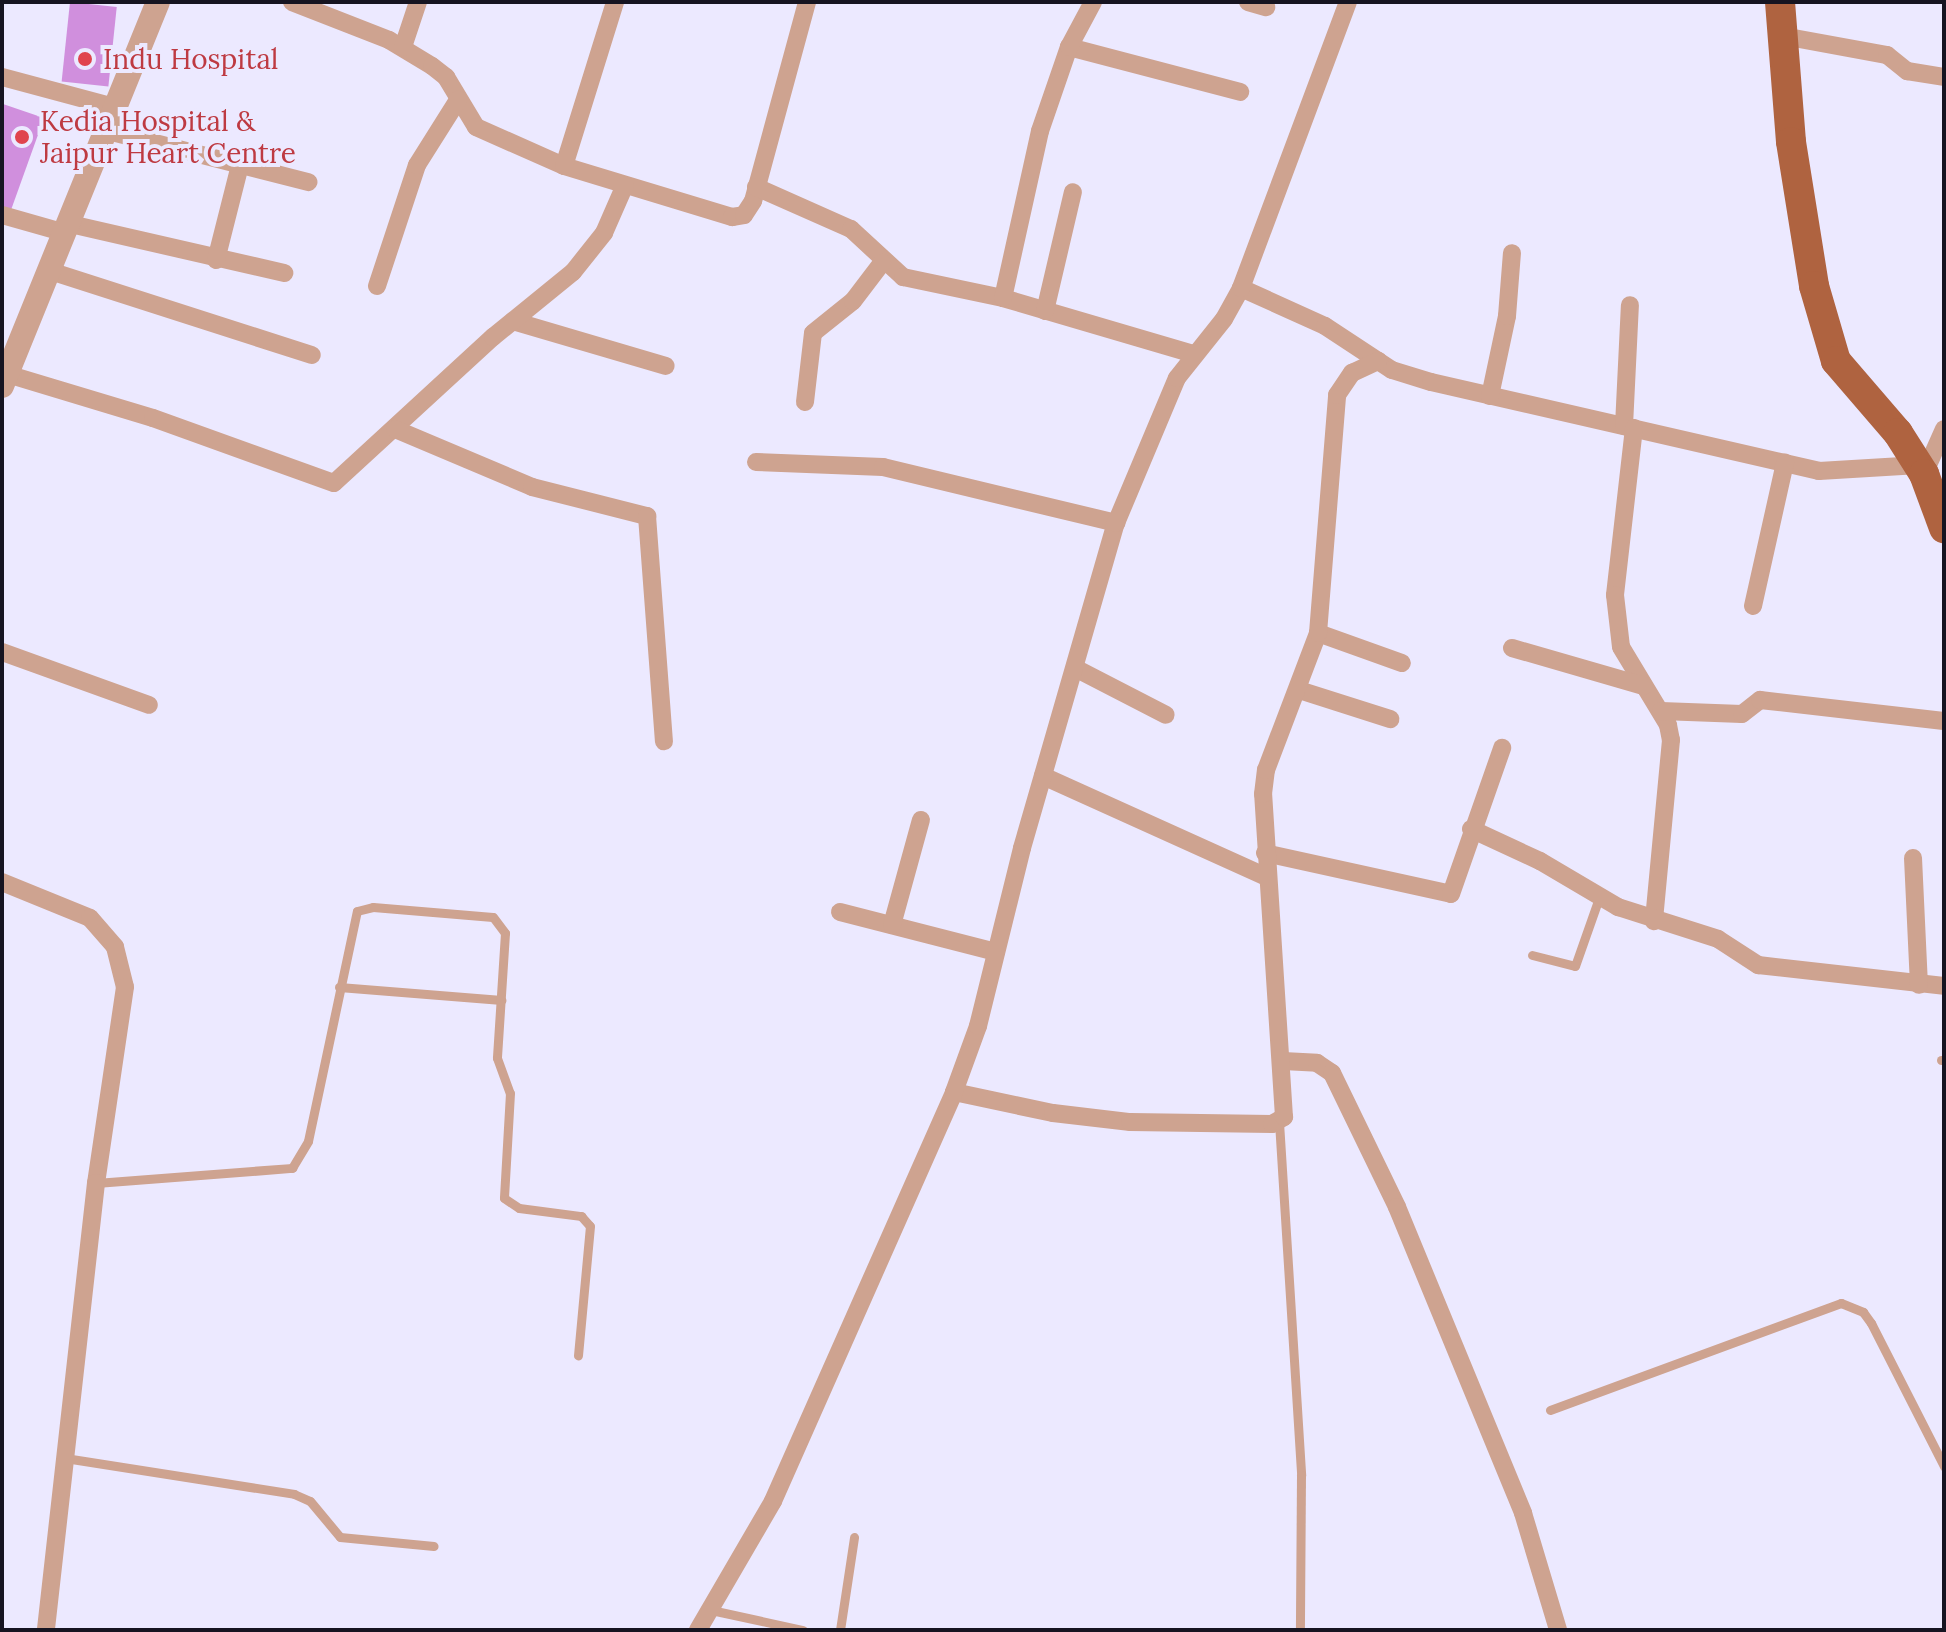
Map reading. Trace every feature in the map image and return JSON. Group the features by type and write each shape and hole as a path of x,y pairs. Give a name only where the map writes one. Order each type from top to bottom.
{"main road":[{"path":"1780,2 1791,142 1814,286 1836,361 1930,460 1944,528"}],"street":[{"path":"292,2 403,47 446,77 476,127 564,166 732,217 748,211 807,2"},
{"path":"403,47 418,2"},
{"path":"564,166 615,2"},
{"path":"1003,298 1040,131 1069,47 1093,2"},
{"path":"698,1630 773,1501 954,1092 1116,523 1166,401 1193,354 1224,319 1241,288 1348,2"},
{"path":"156,3 4,380 334,483 592,251 625,185"},
{"path":"1783,36 1887,55 1907,71 1944,77"},
{"path":"1069,47 1240,92"},
{"path":"2,77 114,107"},
{"path":"377,286 417,165 458,100"},
{"path":"104,130 308,182"},
{"path":"216,260 240,165"},
{"path":"756,187 851,229 882,263 903,277 1003,298 1193,354"},
{"path":"1045,311 1073,192"},
{"path":"2,215 284,273"},
{"path":"1490,396 1507,316 1512,253"},
{"path":"805,402 813,333 853,301 882,263"},
{"path":"47,270 312,355"},
{"path":"1241,288 1325,326 1407,376 1785,463 1842,473 1930,460 1944,429"},
{"path":"1630,305 1629,427 1615,595 1621,647 1661,711 1671,751 1654,921"},
{"path":"513,321 666,366"},
{"path":"954,1092 1095,1119 1206,1126 1279,1122 1286,1110 1265,853 1266,770 1299,690 1318,633 1337,395 1352,373 1378,361"},
{"path":"395,429 532,487 647,516 664,741"},
{"path":"756,462 883,467 1116,523"},
{"path":"1753,606 1785,463"},
{"path":"1318,633 1402,663"},
{"path":"1512,648 1644,686"},
{"path":"2,652 149,705"},
{"path":"1075,668 1166,715"},
{"path":"1299,690 1390,719"},
{"path":"1661,711 1742,714 1760,700 1944,721"},
{"path":"1265,853 1446,894 1459,883 1471,829 1502,748"},
{"path":"1043,776 1267,877"},
{"path":"892,925 921,820"},
{"path":"1471,829 1540,861 1599,898 1654,921 1718,939 1758,965 1944,986"},
{"path":"1913,858 1919,985"},
{"path":"2,882 90,918 115,947 125,987 96,1183 46,1630"},
{"path":"840,912 996,952"},
{"path":"1283,1061 1317,1063 1332,1073 1384,1180 1523,1513 1558,1630"}],"lane":[{"path":"1532,955 1575,966 1599,898"},
{"path":"96,1183 281,1171 300,1162 350,925 360,908 485,915 503,925 497,1058 510,1093 504,1198 519,1208 581,1216 590,1226 578,1355"},
{"path":"339,987 501,1000"},
{"path":"1279,1122 1301,1475 1300,1630"},
{"path":"1550,1410 1841,1303 1863,1312 1871,1323 1944,1466"},
{"path":"65,1458 294,1494 310,1501 340,1537 434,1546"},
{"path":"840,1630 854,1537"},
{"path":"711,1610 803,1630"}],"building":[{"path":"70,2 117,7 108,86 62,82"},
{"path":"3,104 44,118 11,210 2,206"}],"place":[{"name":"Indu Hospital","path":"85,59"},
{"name":"Kedia Hospital & Jaipur Heart Centre","path":"22,137"}]}
